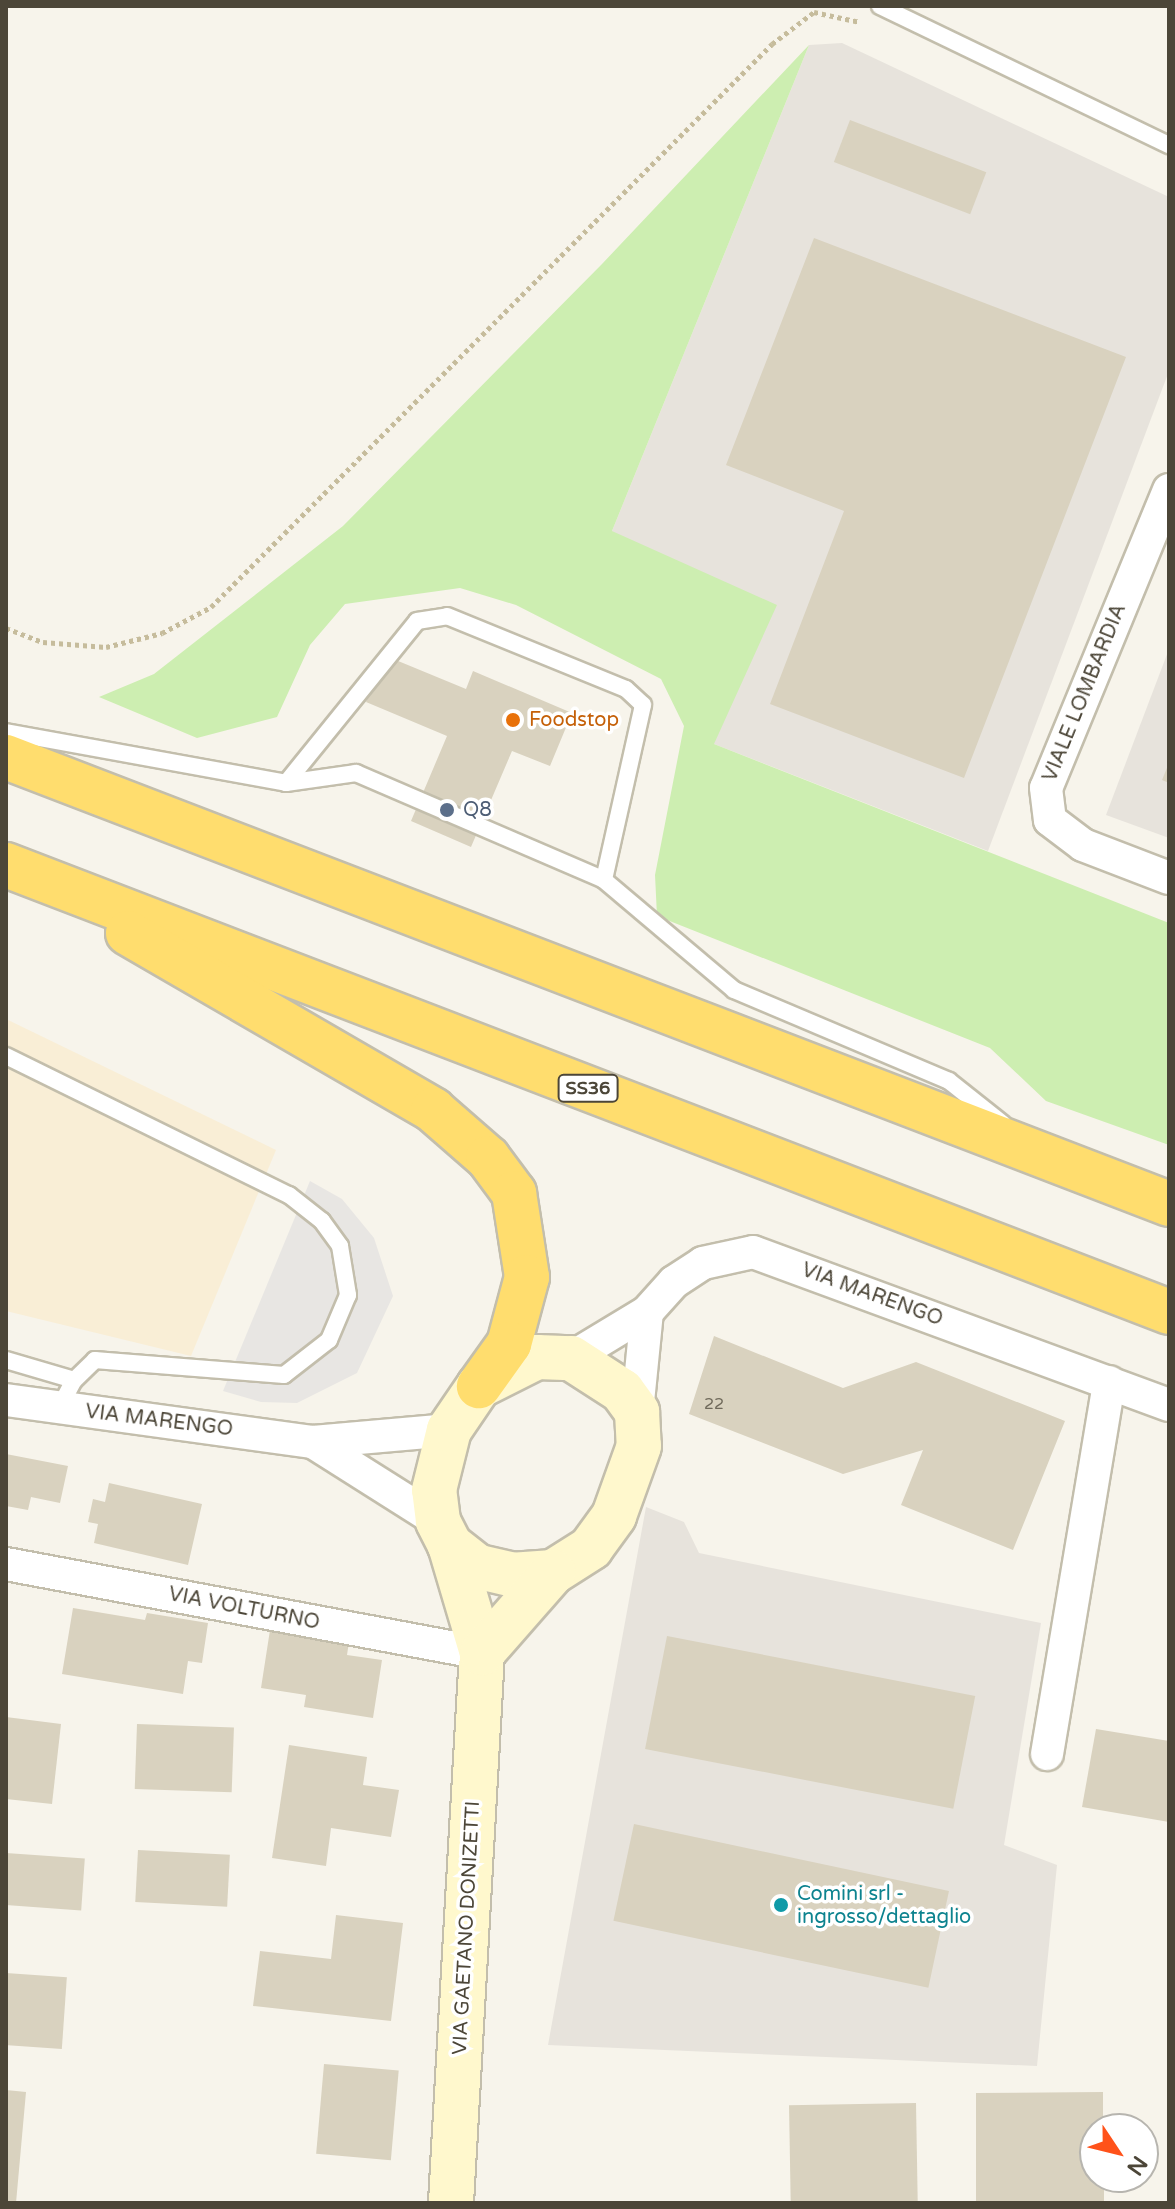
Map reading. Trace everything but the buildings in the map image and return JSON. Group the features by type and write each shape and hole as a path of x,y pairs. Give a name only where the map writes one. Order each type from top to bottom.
{"highway":[{"path":"6,757 1169,1204"},
{"path":"14,868 433,1110 488,1158 514,1193 527,1277 509,1344 479,1386"},
{"name":"SS36","path":"14,868 1169,1312"}],"street":[{"name":"VIALE LOMBARDIA","path":"1169,490 1162,523 1046,788 1050,820 1083,845 1169,878"},
{"name":"VIA MARENGO","path":"571,1358 647,1312 674,1282 703,1263 753,1252 1169,1405"},
{"path":"482,1653 553,1572 591,1548 614,1516 639,1446 637,1412 647,1312"},
{"path":"553,1572 514,1575 478,1567 444,1533 434,1490 449,1430 479,1386 537,1357 571,1358 622,1391 637,1412"},
{"path":"1047,1754 1109,1382"},
{"name":"VIA MARENGO","path":"6,1400 313,1442 449,1430"},
{"name":"VIA MARENGO","path":"313,1442 444,1533"},
{"name":"VIA GAETANO DONIZETTI","path":"444,1533 482,1653 451,2203"},
{"name":"VIA VOLTURNO","path":"6,1564 482,1653"}],"lane":[{"path":"880,6 1169,145"},
{"path":"286,783 417,621 447,616 626,689 643,705 604,880"},
{"path":"6,732 286,783 356,773 604,880 734,990 949,1081 1044,1156"},
{"path":"6,1056 289,1195 322,1221 340,1246 348,1295 329,1340 284,1375 95,1360 74,1380 59,1408"},
{"path":"6,1360 74,1380"}],"path":[{"path":"6,628 43,642 106,647 162,633 211,607 772,44 814,12 837,13 875,29"}],"shaded area":[{"path":"842,43 1169,197 1169,371 988,851 714,744 612,531 809,45"},
{"path":"1169,649 1169,838 1106,815"},
{"path":"6,1019 276,1150 191,1356 6,1311"},
{"path":"310,1181 342,1199 374,1238 393,1296 357,1373 297,1403 261,1402 223,1391"},
{"path":"646,1507 684,1522 699,1553 1041,1623 1004,1845 1057,1865 1037,2066 548,2045"}],"green space":[{"path":"809,45 612,531 777,605 714,744 1169,923 1169,1145 1046,1101 990,1048 657,916 655,875 684,726 661,679 516,605 460,588 345,604 310,645 277,717 197,738 99,697 154,674 343,526 602,264"}],"place":[{"name":"Foodstop","path":"513,720"},
{"name":"Q8","path":"447,810"},
{"name":"Comini srl - ingrosso/dettaglio","path":"781,1905"}]}
